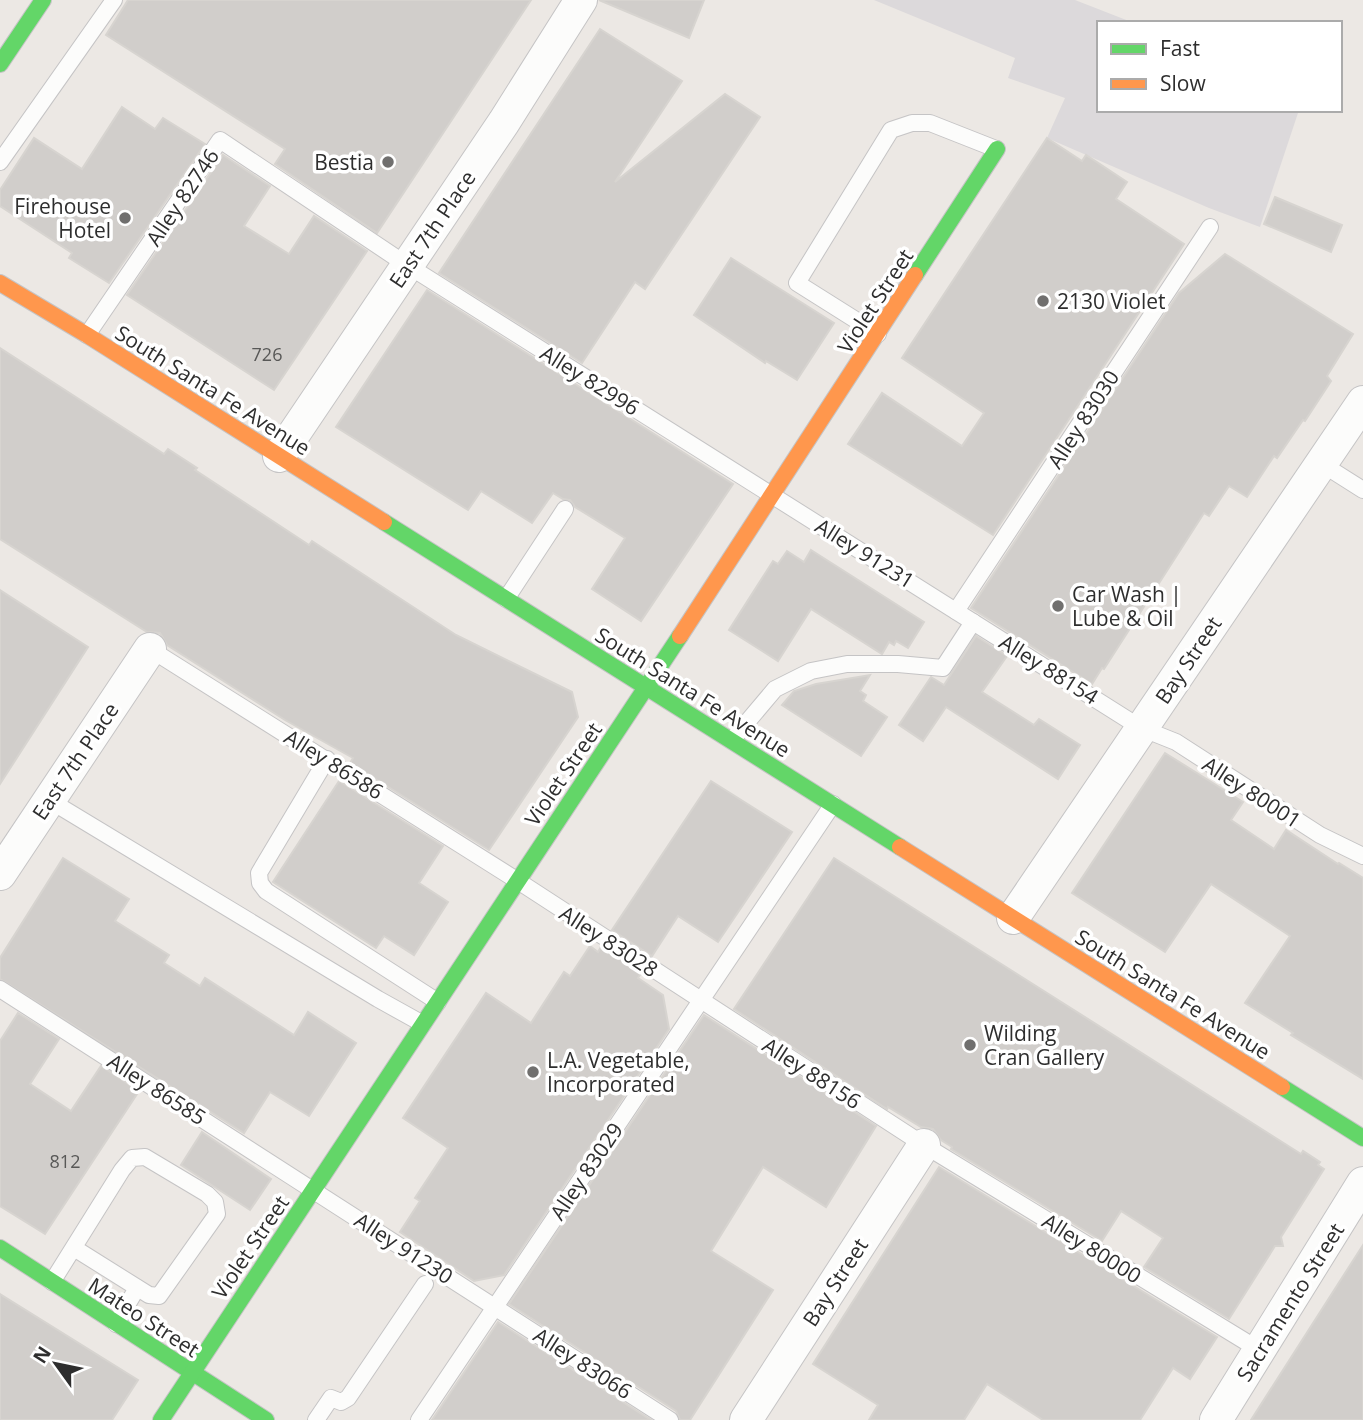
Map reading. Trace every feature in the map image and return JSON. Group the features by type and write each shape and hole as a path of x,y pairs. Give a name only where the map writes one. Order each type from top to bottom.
{"street":[{"path":"0,64 43,0"},
{"name":"East 7th Place","path":"279,456 504,122 581,0"},
{"name":"Violet Street","path":"161,1420 773,495 997,149"},
{"name":"South Santa Fe Avenue","path":"0,283 87,335 1363,1138"},
{"name":"Bay Street","path":"1013,918 1363,402"},
{"name":"East 7th Place","path":"0,874 150,649"},
{"name":"Bay Street","path":"746,1420 924,1145"},
{"name":"Sacramento Street","path":"1216,1420 1355,1217 1363,1183"},
{"name":"Mateo Street","path":"0,1248 265,1420"}],"lane":[{"path":"0,162 114,0"},
{"path":"878,334 797,283 891,130 912,124 930,123 997,149"},
{"name":"Alley 82746","path":"87,335 220,140 407,265"},
{"name":"Alley 83030","path":"956,611 1210,227"},
{"name":"Alley 82996","path":"407,265 773,495"},
{"path":"1322,464 1363,490"},
{"name":"Alley 91231","path":"773,495 956,611"},
{"path":"506,599 565,509"},
{"name":"Alley 88154","path":"956,611 1141,728"},
{"path":"732,740 775,689 811,671 847,664 898,664 943,668 974,622"},
{"name":"Alley 86586","path":"150,649 518,881"},
{"name":"Alley 80001","path":"1141,728 1176,743 1320,835 1363,856"},
{"path":"327,760 259,873 260,883 266,891 438,1002"},
{"path":"49,800 423,1024"},
{"name":"Alley 83029","path":"419,1420 833,804"},
{"name":"Alley 83028","path":"518,881 701,1001"},
{"name":"Alley 86585","path":"0,989 313,1190"},
{"name":"Alley 88156","path":"701,1001 924,1145"},
{"name":"Alley 80000","path":"924,1145 1261,1351"},
{"path":"52,1282 132,1158 145,1157 207,1194 215,1202 217,1214 159,1296 149,1295 74,1248"},
{"name":"Alley 91230","path":"313,1190 495,1307"},
{"path":"316,1420 331,1398 341,1402 348,1398 425,1284"},
{"path":"116,1324 137,1288"},
{"name":"Alley 83066","path":"495,1307 670,1420"}],"shaded area":[{"path":"874,0 1075,0 1129,21 1097,21 1097,112 1298,112 1260,227 1209,208 1047,138 1065,98 1008,78 1015,58"}],"building":[{"path":"128,0 531,0 377,233 275,164 285,149 106,35"},
{"path":"599,0 704,0 689,38"},
{"path":"600,29 682,81 615,182 725,94 760,117 645,289 635,282 582,363 439,273"},
{"path":"122,107 155,129 163,118 205,144 109,283 69,258 72,253 0,206 0,190 34,138 82,169"},
{"name":"2130 Violet","path":"1047,138 1082,161 1086,155 1127,182 1116,199 1184,244 993,535 848,444 882,393 962,446 984,413 902,358"},
{"path":"223,155 270,186 244,226 289,254 314,216 367,251 274,390 127,295"},
{"path":"1275,197 1342,225 1331,252 1264,224"},
{"path":"1225,254 1353,334 1327,376 1331,381 1305,421 1303,420 1277,458 1274,456 1247,497 1229,486 1209,516 1204,513 1092,684 971,608 1179,293"},
{"path":"731,258 834,323 797,380 766,361 765,363 694,315"},
{"path":"427,290 733,484 641,621 592,589 625,538 575,507 570,500 553,493 532,523 481,491 468,510 336,427"},
{"path":"0,348 164,454 168,449 197,468 195,470 309,545 312,541 456,635 572,692 578,717 489,850 350,763 353,758 285,720 167,645 160,633 147,632 0,539"},
{"path":"811,550 924,622 908,648 896,641 894,645 889,642 882,654 811,609 778,661 729,630 773,561 778,564 787,551 804,562"},
{"path":"0,590 88,647 0,784"},
{"path":"976,636 1007,656 982,692 1034,725 1039,719 1080,745 1058,779 946,707 923,741 899,725 931,677 944,685"},
{"path":"870,675 860,691 866,695 863,701 887,717 861,756 782,705 794,691 816,684"},
{"path":"1165,753 1243,802 1231,820 1274,849 1286,830 1363,878 1363,1079 1245,1003 1290,936 1211,884 1165,952 1072,893"},
{"path":"339,781 443,846 419,883 448,902 414,955 384,936 376,948 273,882"},
{"path":"711,781 792,832 718,942 678,916 652,956 612,930"},
{"path":"63,858 129,899 115,921 169,955 164,963 200,986 205,978 294,1035 308,1012 356,1043 309,1116 270,1092 244,1133 0,979 0,958"},
{"path":"834,858 1301,1154 1303,1151 1320,1162 1318,1165 1324,1169 1281,1237 1283,1246 1275,1246 1229,1319 1144,1267 1163,1238 1121,1211 1102,1241 951,1149 933,1129 921,1127 888,1107 887,1109 734,1009"},
{"name":"L.A. Vegetable, Incorporated","path":"590,946 598,952 601,947 641,973 638,978 663,995 669,1029 504,1275 474,1281 400,1232 420,1201 415,1198 448,1148 403,1118 486,993 531,1023 564,972 570,976"},
{"path":"18,1013 59,1039 30,1084 71,1111 101,1066 139,1091 45,1234 0,1206 0,1041"},
{"path":"704,1015 876,1126 826,1207 763,1167 711,1251 773,1290 690,1420 680,1420 676,1411 509,1304"},
{"path":"202,1132 271,1179 250,1210 181,1165"},
{"path":"939,1167 1217,1337 1190,1379 1173,1368 1140,1420 1043,1420 987,1384 964,1420 869,1420 878,1405 813,1364"},
{"path":"1363,1245 1363,1420 1251,1420"},
{"path":"0,1294 138,1380 112,1420 0,1420"},
{"path":"498,1322 651,1420 432,1420"}],"traffic: fast":[{"path":"0,64 43,0"},
{"path":"915,275 997,149"},
{"path":"384,522 900,847"},
{"path":"161,1420 680,636"},
{"path":"1282,1087 1363,1138"},
{"path":"0,1248 266,1420"}],"traffic: slow":[{"path":"680,636 915,275"},
{"path":"0,283 384,522"},
{"path":"900,847 1282,1087"}],"place":[{"name":"Bestia","path":"388,162"},
{"name":"Firehouse Hotel","path":"125,218"},
{"name":"2130 Violet","path":"1043,301"},
{"name":"Car Wash | Lube & Oil","path":"1058,606"},
{"name":"Wilding Cran Gallery","path":"970,1045"},
{"name":"L.A. Vegetable, Incorporated","path":"533,1072"}]}
